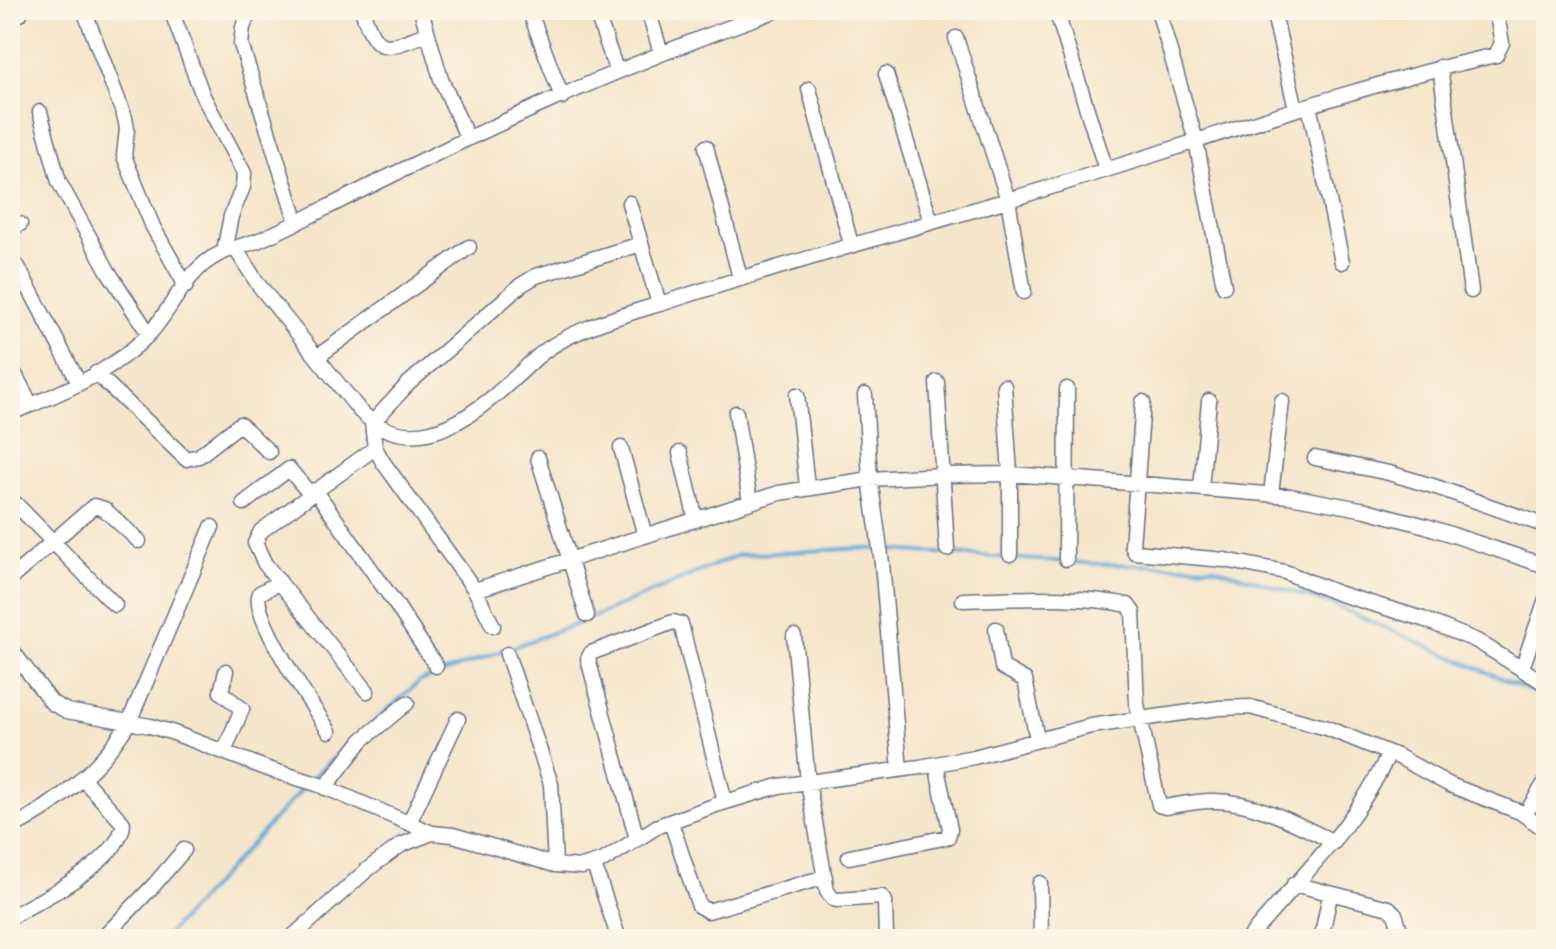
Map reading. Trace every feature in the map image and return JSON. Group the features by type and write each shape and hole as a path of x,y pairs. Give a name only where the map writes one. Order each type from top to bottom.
{"street":[{"path":"84,10 125,118 124,156 153,227 186,286"},
{"path":"171,10 203,96 244,173 243,187 233,210 230,249 372,423 416,435 456,423 495,398 551,347 598,325 740,278 1008,200 1302,107 1440,67 1496,55 1502,43 1496,10"},
{"path":"250,10 243,27 241,44 297,223"},
{"path":"362,10 370,34 379,45 387,47 430,42"},
{"path":"421,10 441,79 467,137"},
{"path":"648,10 661,53"},
{"path":"10,413 79,383 127,353 149,334 209,259 297,223 467,137 661,53 778,10"},
{"path":"1056,10 1106,170"},
{"path":"1158,10 1196,141 1224,286"},
{"path":"1273,10 1342,262"},
{"path":"596,12 617,72"},
{"path":"533,22 562,97"},
{"path":"956,38 1008,200 1024,292"},
{"path":"1440,67 1471,291"},
{"path":"886,74 931,222"},
{"path":"809,89 851,244"},
{"path":"40,112 59,182 108,271 149,334"},
{"path":"706,147 740,278"},
{"path":"629,203 659,304"},
{"path":"493,626 475,590 375,448 372,423 408,384 521,285 548,272 641,244"},
{"path":"317,357 469,247"},
{"path":"18,267 79,383"},
{"path":"10,365 31,405"},
{"path":"96,373 186,459 199,456 240,424 269,452"},
{"path":"937,382 947,549"},
{"path":"1004,386 1010,474 1010,554"},
{"path":"1066,559 1067,389"},
{"path":"797,395 807,487"},
{"path":"865,395 870,479 882,563 900,770"},
{"path":"1201,488 1209,401"},
{"path":"1271,494 1282,401"},
{"path":"1143,402 1135,482 1132,546 1135,552 1225,560 1285,572 1337,593 1423,619 1477,641 1546,684"},
{"path":"736,413 750,502"},
{"path":"367,691 257,550 257,537 312,492 375,448"},
{"path":"621,448 645,536"},
{"path":"680,453 696,520"},
{"path":"538,458 587,615"},
{"path":"1315,458 1389,473 1546,526"},
{"path":"244,503 289,469 293,470 395,603 436,666"},
{"path":"475,590 568,558 807,487 870,479 943,475 1010,474 1271,494 1366,510 1426,526 1546,566"},
{"path":"10,498 115,605"},
{"path":"10,579 94,506 104,509 139,541"},
{"path":"10,828 42,809 82,778 103,759 129,722 212,527"},
{"path":"280,582 260,593 257,604 286,664 329,731"},
{"path":"963,600 1070,598 1128,605 1133,612 1140,718 1158,802 1162,807 1215,801 1240,803 1265,810 1334,842"},
{"path":"1522,668 1546,599"},
{"path":"637,839 588,659 591,653 673,622 681,624 725,802"},
{"path":"996,629 1002,667 1025,680 1037,739"},
{"path":"794,636 808,782 827,891 833,899 882,897 885,901 886,939"},
{"path":"10,648 52,703 86,715 174,733 321,786 432,833 453,835 567,867 594,865 671,822 779,786 936,764 1091,726 1219,708 1250,707 1327,728 1389,753 1450,785 1525,815 1546,830"},
{"path":"507,654 551,784 555,865"},
{"path":"224,752 242,709 221,692 226,671"},
{"path":"321,786 362,740 407,703"},
{"path":"409,823 458,719"},
{"path":"1248,939 1334,842 1371,792 1389,753"},
{"path":"849,857 948,837 950,829 936,764"},
{"path":"10,917 60,891 120,838 123,823 118,815 82,778"},
{"path":"1525,815 1546,781"},
{"path":"671,822 703,910 825,877"},
{"path":"290,939 368,869 401,845 432,833"},
{"path":"102,939 184,850"},
{"path":"594,865 619,939"},
{"path":"1040,883 1041,939"},
{"path":"1294,884 1389,908 1395,914 1403,939"},
{"path":"1321,939 1330,895"}],"waterway":[{"path":"374,722 420,681 582,622 738,555 861,548 1100,564 1212,567 1331,604 1546,698"},
{"path":"312,778 358,735"},
{"path":"163,939 306,785"}]}
